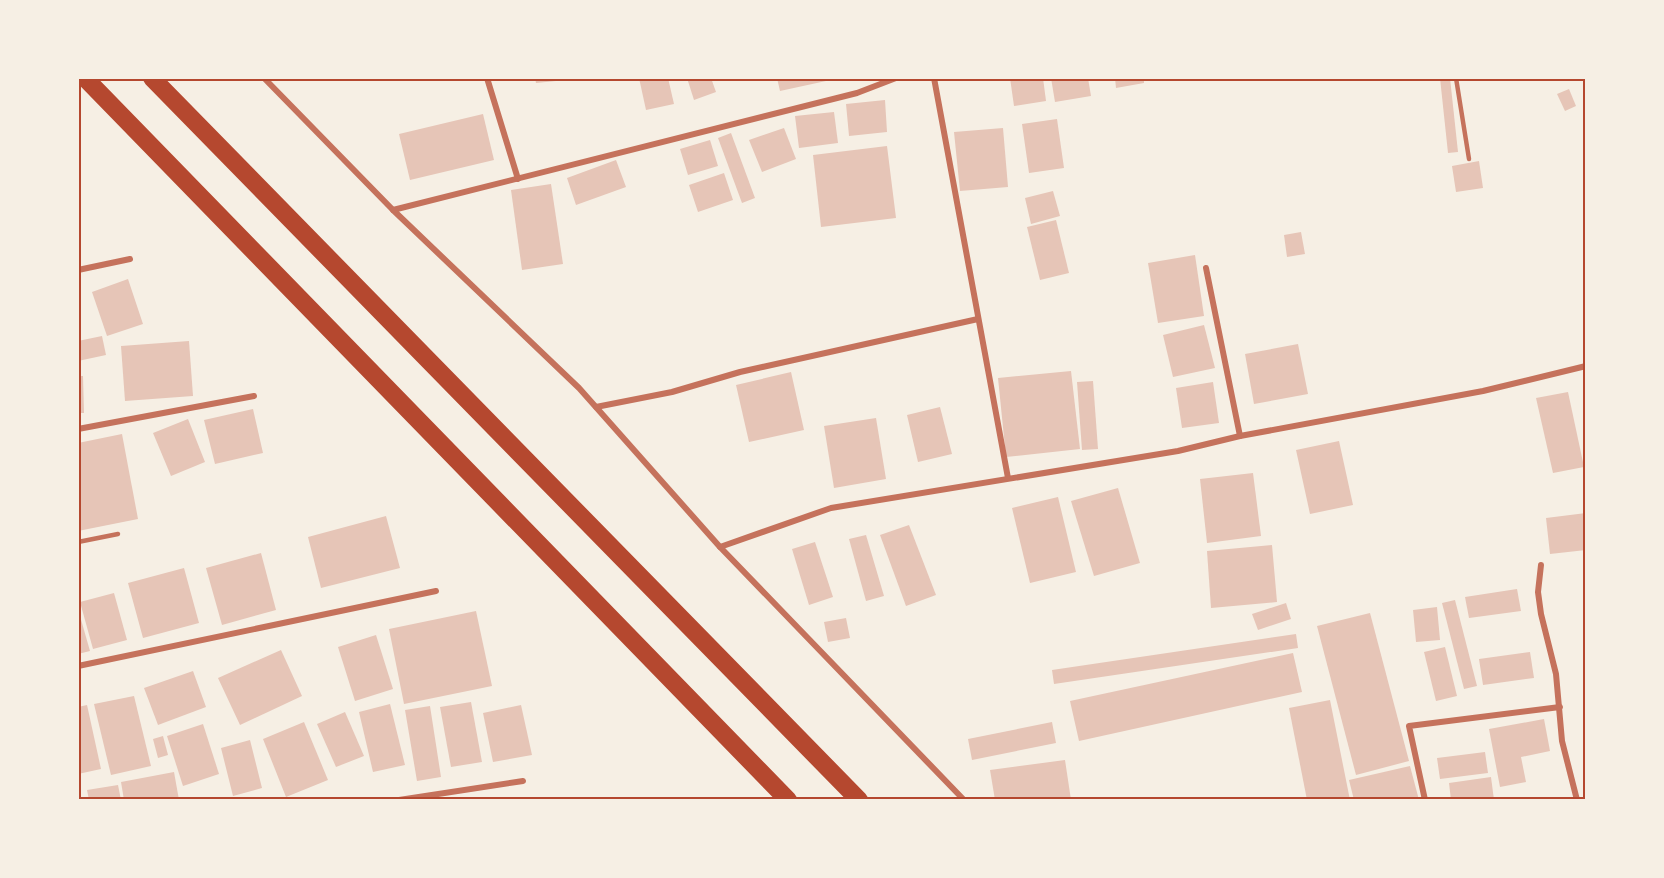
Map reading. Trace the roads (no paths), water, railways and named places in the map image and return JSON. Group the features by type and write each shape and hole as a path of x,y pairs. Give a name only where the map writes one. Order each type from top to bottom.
{"highway":[{"path":"85,78 788,800"},
{"path":"152,78 859,800"}],"street":[{"path":"264,78 393,210 596,407 720,547 964,800"},
{"path":"487,78 518,179"},
{"path":"393,210 857,93 896,78"},
{"path":"934,78 1008,478"},
{"path":"78,270 130,259"},
{"path":"1206,268 1240,436"},
{"path":"596,407 672,392 740,372 978,319"},
{"path":"720,547 831,508 1178,452 1240,436 1483,391 1586,366"},
{"path":"78,429 254,396"},
{"path":"1541,565 1538,592 1541,614 1556,674 1562,741 1577,800"},
{"path":"78,666 436,591"},
{"path":"1425,800 1409,726 1560,707"},
{"path":"399,800 523,782"}],"lane":[{"path":"1456,78 1469,159"},
{"path":"78,542 118,534"}]}
